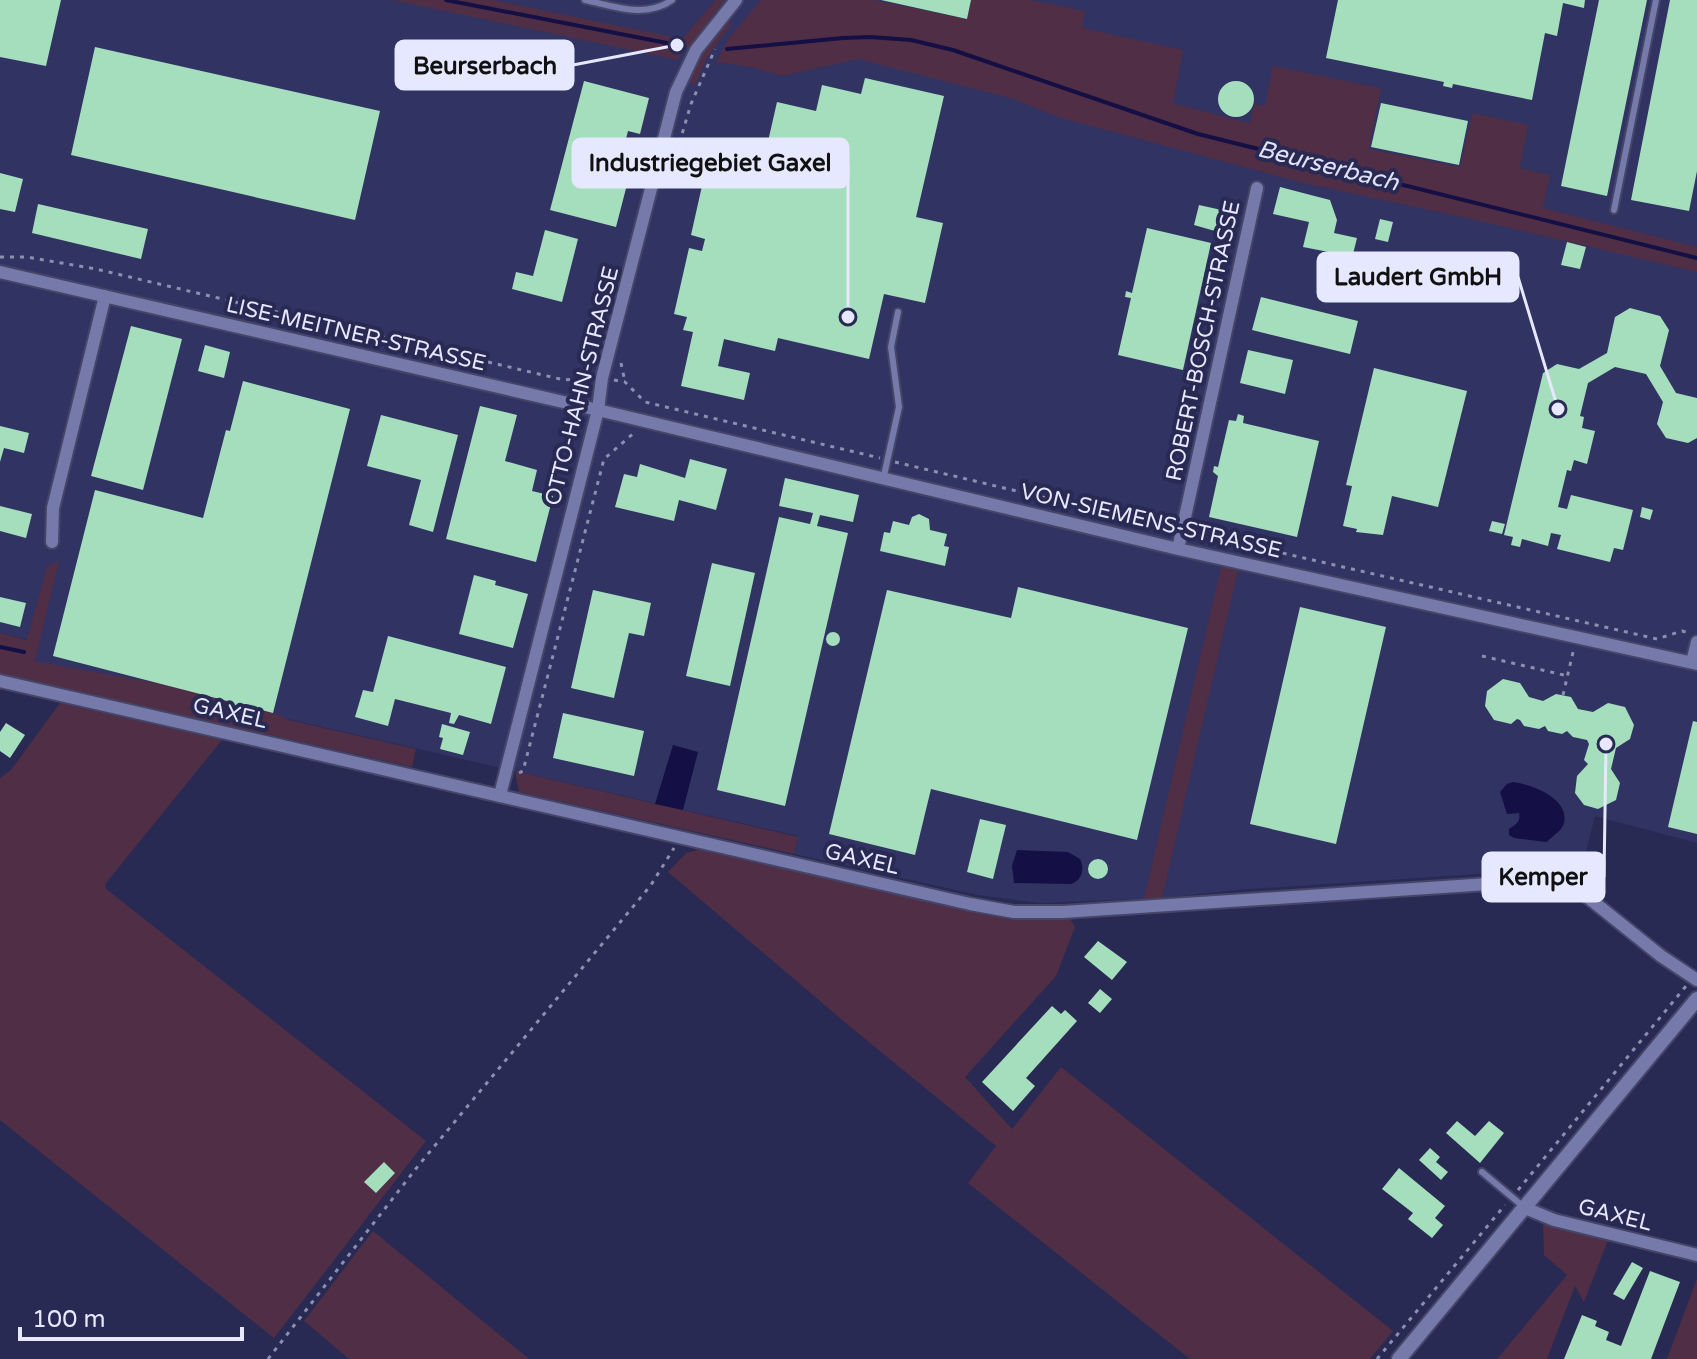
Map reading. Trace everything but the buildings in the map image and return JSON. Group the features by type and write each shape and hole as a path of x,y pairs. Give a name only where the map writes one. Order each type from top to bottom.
{"street":[{"name":"OTTO-HAHN-STRASSE","path":"500,795 676,92 696,50 736,0"},
{"name":"ROBERT-BOSCH-STRASSE","path":"1178,549 1257,188"},
{"name":"LISE-MEITNER-STRASSE","path":"0,272 598,410"},
{"path":"52,542 53,508 105,296"},
{"name":"VON-SIEMENS-STRASSE","path":"598,410 1178,549 1694,663"},
{"path":"1694,663 1697,642"},
{"name":"GAXEL","path":"0,681 970,904 1033,913 1565,879 1695,979"},
{"path":"1399,1359 1697,999"},
{"name":"GAXEL","path":"1525,1208 1554,1220 1697,1255"}],"lane":[{"path":"585,0 641,11 655,10 672,0"},
{"path":"1614,210 1656,0"},
{"path":"883,480 899,407 891,347 898,312"},
{"path":"1482,1172 1525,1208"}],"path":[{"path":"666,190 691,104 715,49"},
{"path":"0,257 27,257 96,269 564,380 593,377"},
{"path":"621,357 625,382 645,402 1657,639 1682,631 1697,635"},
{"path":"611,380 625,382"},
{"path":"504,780 523,771 604,459 633,437 642,420 645,402"},
{"path":"1563,695 1577,637"},
{"path":"1482,656 1568,676"},
{"path":"268,1359 410,1175 651,885 679,837"},
{"path":"1377,1359 1695,979"}],"shaded area":[{"path":"0,0 1697,0 1697,843 1595,816 1582,867 1235,890 1162,898 1039,903 978,895 794,854 798,836 35,661 39,642 0,633"},
{"path":"392,0 493,0 682,39 716,0 725,0 688,48 685,47 678,60"},
{"path":"761,0 874,0 967,19 971,0 1030,0 1085,11 1082,28 1183,50 1173,104 1250,123 1254,104 1265,106 1273,66 1381,88 1369,149 1460,167 1472,113 1528,125 1520,168 1550,175 1543,208 1697,247 1697,272 1304,183 1058,117 1011,98 858,59 782,76 716,62 729,38"},
{"path":"727,21 732,24 707,57 695,86 689,81 696,64"},
{"path":"59,561 35,661 161,684 231,702 238,707 238,704 273,713 289,720 416,749 412,767 0,674 0,633 27,640 47,567"},
{"path":"1221,567 1238,570 1162,898 1144,899"},
{"path":"60,703 222,740 105,888 426,1141 274,1338 0,1120 0,778 11,770"},
{"path":"673,745 698,752 683,810 655,804"},
{"path":"515,771 798,837 794,854 519,792"},
{"path":"1513,782 1538,789 1561,806 1563,826 1547,842 1509,835 1509,829 1519,821 1519,813 1507,814 1500,792"},
{"path":"701,849 1013,920 1070,919 1075,927 1056,976 965,1077 1012,1129 1061,1067 1393,1331 1370,1359 1190,1359 968,1183 996,1146 668,872 686,853"},
{"path":"1017,850 1068,852 1080,859 1082,874 1071,884 1014,883 1012,866"},
{"path":"1543,1224 1608,1240 1584,1302 1575,1286 1547,1359 1497,1359 1567,1275 1544,1255"},
{"path":"373,1231 529,1359 349,1359 304,1321"},
{"path":"1697,1279 1697,1359 1667,1359"}],"waterway":[{"name":"Beurserbach","path":"446,0 677,45"},
{"name":"Beurserbach","path":"727,49 843,38 911,40 953,50 1198,134 1697,258"},
{"path":"0,647 24,652"}],"place":[{"name":"Beurserbach","path":"677,45"},
{"name":"Industriegebiet Gaxel","path":"848,317"},
{"name":"Laudert GmbH","path":"1558,409"},
{"name":"Kemper","path":"1606,744"}]}
